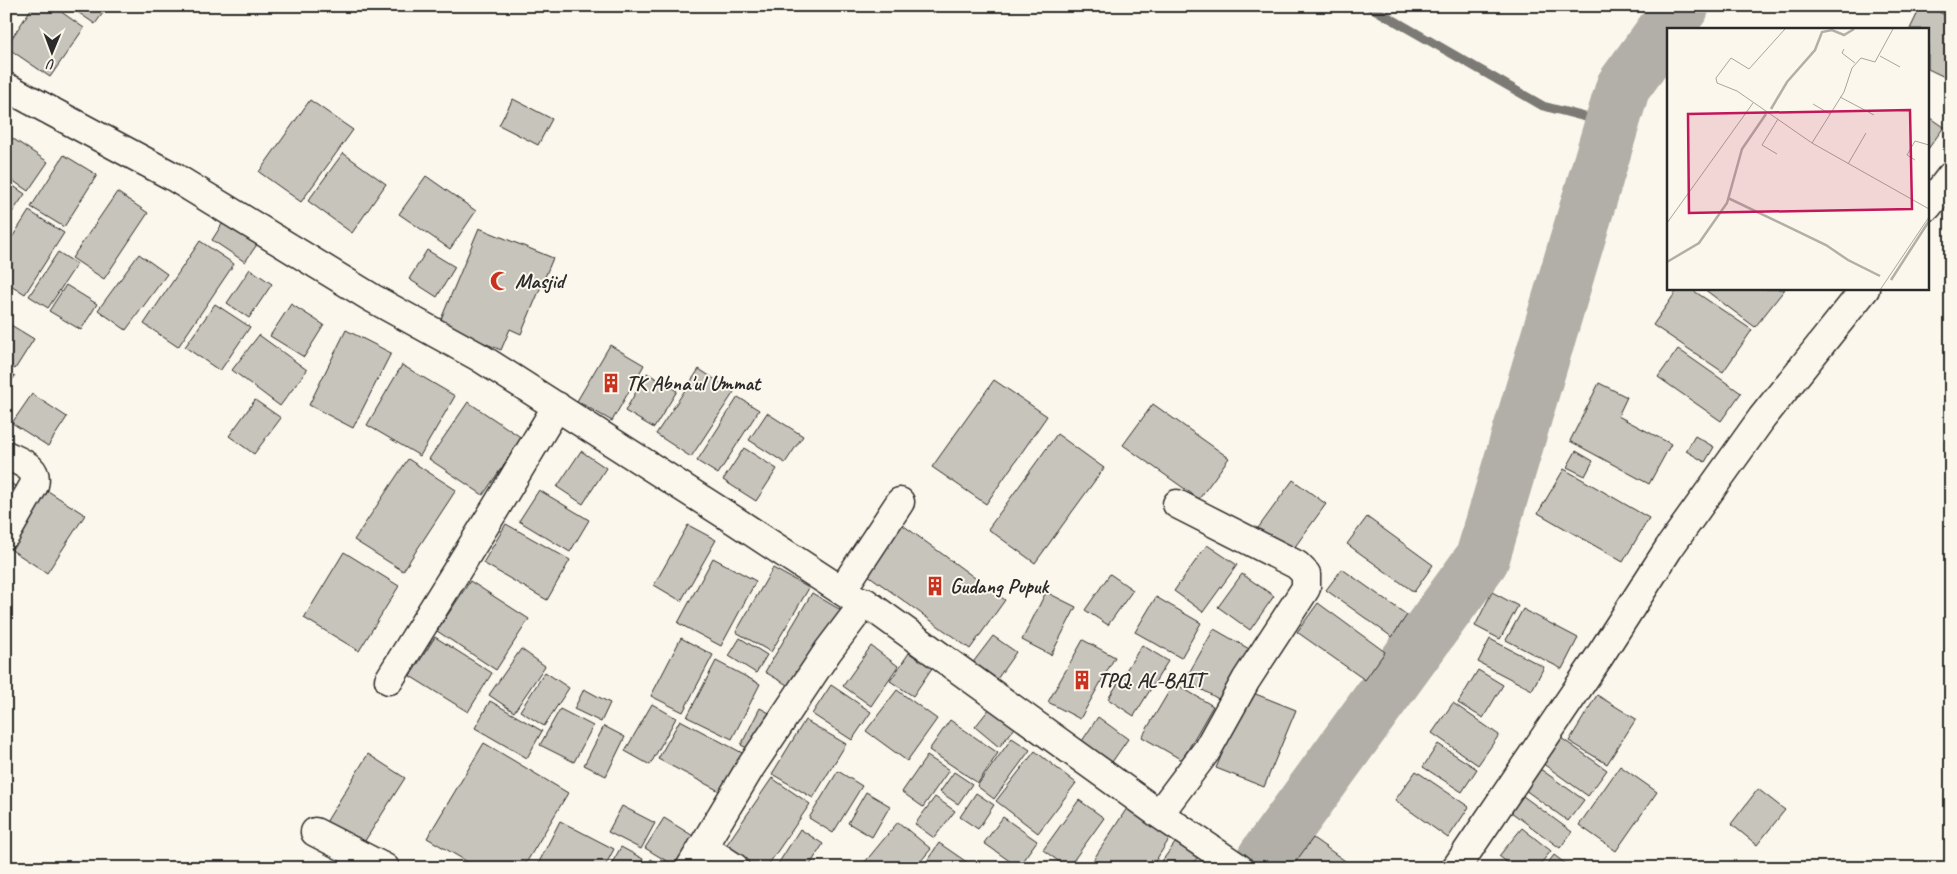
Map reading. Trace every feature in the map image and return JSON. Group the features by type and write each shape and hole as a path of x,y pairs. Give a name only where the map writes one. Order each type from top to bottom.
{"street":[{"path":"6,87 174,177 372,298 479,357 557,406 854,596 1239,868"},
{"path":"1930,203 1951,176"},
{"path":"1456,868 1519,772 1599,657 1669,548 1762,418 1865,290"},
{"path":"388,680 557,406"},
{"path":"6,455 30,468 36,477 34,485 6,534"},
{"path":"735,868 696,857 750,768 828,651 900,502"},
{"path":"1160,814 1207,750 1246,680 1306,588 1306,574 1297,565 1177,504"},
{"path":"315,832 385,868"}],"building":[{"path":"33,6 53,6 84,28 50,77 6,47"},
{"path":"69,6 108,6 95,24"},
{"path":"1921,6 1927,6 1951,18 1951,80 1930,70 1930,28 1910,28"},
{"path":"513,99 552,119 538,145 499,125"},
{"path":"310,100 353,130 301,202 259,172"},
{"path":"1930,117 1944,127 1930,146"},
{"path":"12,138 48,162 28,191 6,176 6,146"},
{"path":"343,153 386,184 352,233 308,201"},
{"path":"64,155 97,175 64,227 31,207"},
{"path":"426,176 476,211 450,249 399,214"},
{"path":"6,181 25,194 9,217 6,215"},
{"path":"117,192 148,213 104,279 72,258"},
{"path":"29,211 64,233 25,294 6,282 6,247"},
{"path":"226,218 260,240 245,262 212,240"},
{"name":"Masjid","path":"479,228 553,258 521,334 510,329 501,350 439,324"},
{"path":"200,241 234,264 178,347 144,324"},
{"path":"427,250 455,267 437,297 409,279"},
{"path":"58,252 77,264 48,308 29,296"},
{"path":"139,254 167,274 126,330 98,310"},
{"path":"250,269 272,284 249,318 227,303"},
{"path":"66,285 97,304 81,330 49,311"},
{"path":"1677,290 1692,290 1752,330 1723,372 1653,325"},
{"path":"1705,290 1784,290 1755,327"},
{"path":"215,304 250,327 220,371 185,347"},
{"path":"291,304 324,325 304,357 270,336"},
{"path":"6,322 34,339 15,369 6,364"},
{"path":"346,330 391,353 353,428 309,405"},
{"path":"259,335 307,370 280,406 232,370"},
{"name":"TK Abna'ul Ummat","path":"610,345 644,365 612,421 577,401"},
{"path":"1678,349 1741,393 1721,421 1658,377"},
{"path":"402,365 455,396 420,456 367,425"},
{"path":"699,369 734,392 691,457 656,434"},
{"path":"6,371 15,376 6,389"},
{"path":"647,373 677,391 654,428 625,411"},
{"path":"994,380 1047,416 986,504 932,467"},
{"path":"1599,383 1627,397 1618,416 1671,444 1649,484 1570,441"},
{"path":"32,394 67,417 48,446 12,423"},
{"path":"738,397 759,410 718,474 697,461"},
{"path":"255,400 281,418 254,454 229,436"},
{"path":"468,402 522,438 483,495 429,459"},
{"path":"1153,404 1229,458 1199,499 1123,445"},
{"path":"767,413 803,436 785,463 749,440"},
{"path":"1057,434 1104,468 1035,563 988,529"},
{"path":"1695,436 1714,447 1705,462 1686,451"},
{"path":"744,448 777,469 756,501 723,480"},
{"path":"581,451 606,468 583,504 557,487"},
{"path":"1576,451 1593,461 1585,476 1567,467"},
{"path":"408,459 456,490 403,571 354,540"},
{"path":"1564,469 1649,518 1623,562 1538,513"},
{"path":"6,480 21,490 6,513"},
{"path":"1293,480 1326,504 1286,559 1253,535"},
{"path":"539,490 589,520 570,552 519,521"},
{"path":"48,491 85,515 47,573 10,549"},
{"path":"1367,517 1433,565 1414,592 1347,544"},
{"name":"Gudang Pupuk","path":"900,523 1005,600 970,649 864,572"},
{"path":"506,524 570,560 547,600 483,563"},
{"path":"688,525 716,540 681,601 654,585"},
{"path":"1207,545 1237,565 1203,612 1174,591"},
{"path":"344,552 399,586 359,651 304,618"},
{"path":"713,558 756,581 721,646 678,623"},
{"path":"773,568 809,588 771,652 736,632"},
{"path":"1342,569 1407,615 1392,637 1326,590"},
{"path":"1110,574 1133,590 1108,625 1085,610"},
{"path":"1242,574 1274,596 1250,630 1218,607"},
{"path":"470,581 529,619 496,670 437,631"},
{"path":"1046,592 1076,607 1051,655 1022,640"},
{"path":"1492,592 1518,606 1500,639 1475,626"},
{"path":"812,593 849,615 801,693 765,672"},
{"path":"1156,597 1201,623 1181,658 1135,632"},
{"path":"1318,603 1385,652 1365,680 1297,632"},
{"path":"1523,609 1578,638 1562,669 1506,640"},
{"path":"1214,629 1251,650 1222,701 1185,680"},
{"path":"993,636 1016,652 995,682 971,665"},
{"path":"435,637 492,673 468,712 410,676"},
{"path":"681,638 713,655 683,712 651,696"},
{"path":"740,638 767,655 756,673 729,656"},
{"path":"1490,639 1544,667 1532,690 1478,662"},
{"name":"TPQ. AL-BAIT","path":"1083,640 1115,657 1080,719 1048,702"},
{"path":"1142,645 1168,661 1134,716 1108,699"},
{"path":"871,646 898,666 871,706 843,686"},
{"path":"521,649 545,666 514,712 489,695"},
{"path":"909,653 932,668 913,696 890,681"},
{"path":"716,661 760,684 732,739 687,717"},
{"path":"1478,670 1503,685 1483,718 1458,703"},
{"path":"545,672 569,688 544,726 520,711"},
{"path":"1174,683 1213,706 1182,760 1142,737"},
{"path":"831,685 871,712 852,740 812,714"},
{"path":"584,689 610,703 601,722 574,709"},
{"path":"897,690 937,719 907,761 866,731"},
{"path":"1248,691 1296,710 1264,787 1216,768"},
{"path":"1597,695 1636,719 1607,764 1569,741"},
{"path":"490,701 542,731 527,758 475,728"},
{"path":"1453,703 1499,735 1478,765 1432,733"},
{"path":"652,704 676,718 650,765 625,751"},
{"path":"760,708 777,717 759,754 741,745"},
{"path":"990,708 1015,728 999,747 975,727"},
{"path":"560,709 593,726 574,762 540,745"},
{"path":"1098,717 1128,739 1112,762 1082,741"},
{"path":"680,720 748,756 727,795 658,759"},
{"path":"805,720 846,744 813,798 772,774"},
{"path":"950,720 998,753 978,783 929,750"},
{"path":"604,726 625,737 606,776 584,765"},
{"path":"1012,738 1030,750 994,799 977,786"},
{"path":"1561,738 1607,770 1588,796 1542,763"},
{"path":"484,743 568,793 523,868 478,868 427,838"},
{"path":"1438,744 1477,769 1462,792 1423,767"},
{"path":"1035,751 1076,783 1038,833 996,801"},
{"path":"368,754 405,778 361,847 325,824"},
{"path":"927,756 949,770 923,807 902,792"},
{"path":"1536,766 1584,800 1568,821 1521,787"},
{"path":"1620,766 1657,792 1616,851 1579,825"},
{"path":"838,771 862,786 833,833 809,818"},
{"path":"1416,771 1469,807 1448,838 1395,800"},
{"path":"954,772 972,784 958,804 940,792"},
{"path":"772,778 810,804 766,868 749,868 723,850"},
{"path":"1758,789 1785,810 1757,845 1731,824"},
{"path":"866,792 890,806 872,837 848,823"},
{"path":"976,793 994,805 978,829 960,817"},
{"path":"1523,796 1572,832 1560,848 1511,812"},
{"path":"935,797 955,811 934,838 915,824"},
{"path":"1079,800 1104,818 1068,868 1043,850"},
{"path":"1129,805 1173,833 1151,868 1088,868"},
{"path":"622,806 655,823 641,849 608,832"},
{"path":"1003,817 1037,841 1018,867 984,843"},
{"path":"664,818 698,839 678,868 645,848"},
{"path":"560,821 614,849 604,868 536,868"},
{"path":"898,822 931,849 915,868 860,868"},
{"path":"1522,828 1551,851 1537,868 1514,868 1499,856"},
{"path":"800,829 823,844 808,868 784,868 778,864"},
{"path":"1313,838 1355,868 1291,868"},
{"path":"1178,839 1200,854 1190,868 1157,868"},
{"path":"939,843 971,865 969,868 922,868"},
{"path":"621,847 643,859 638,868 609,868"},
{"path":"1554,855 1571,868 1544,868"},
{"path":"651,859 666,868 645,868"}],"waterway":[{"path":"1369,6 1543,106 1612,124"},
{"path":"1264,859 1482,559 1623,87 1682,6"}],"place":[{"name":"Masjid","path":"500,281"},
{"name":"TK Abna'ul Ummat","path":"611,383"},
{"name":"Gudang Pupuk","path":"935,586"},
{"name":"TPQ. AL-BAIT","path":"1082,680"}]}
